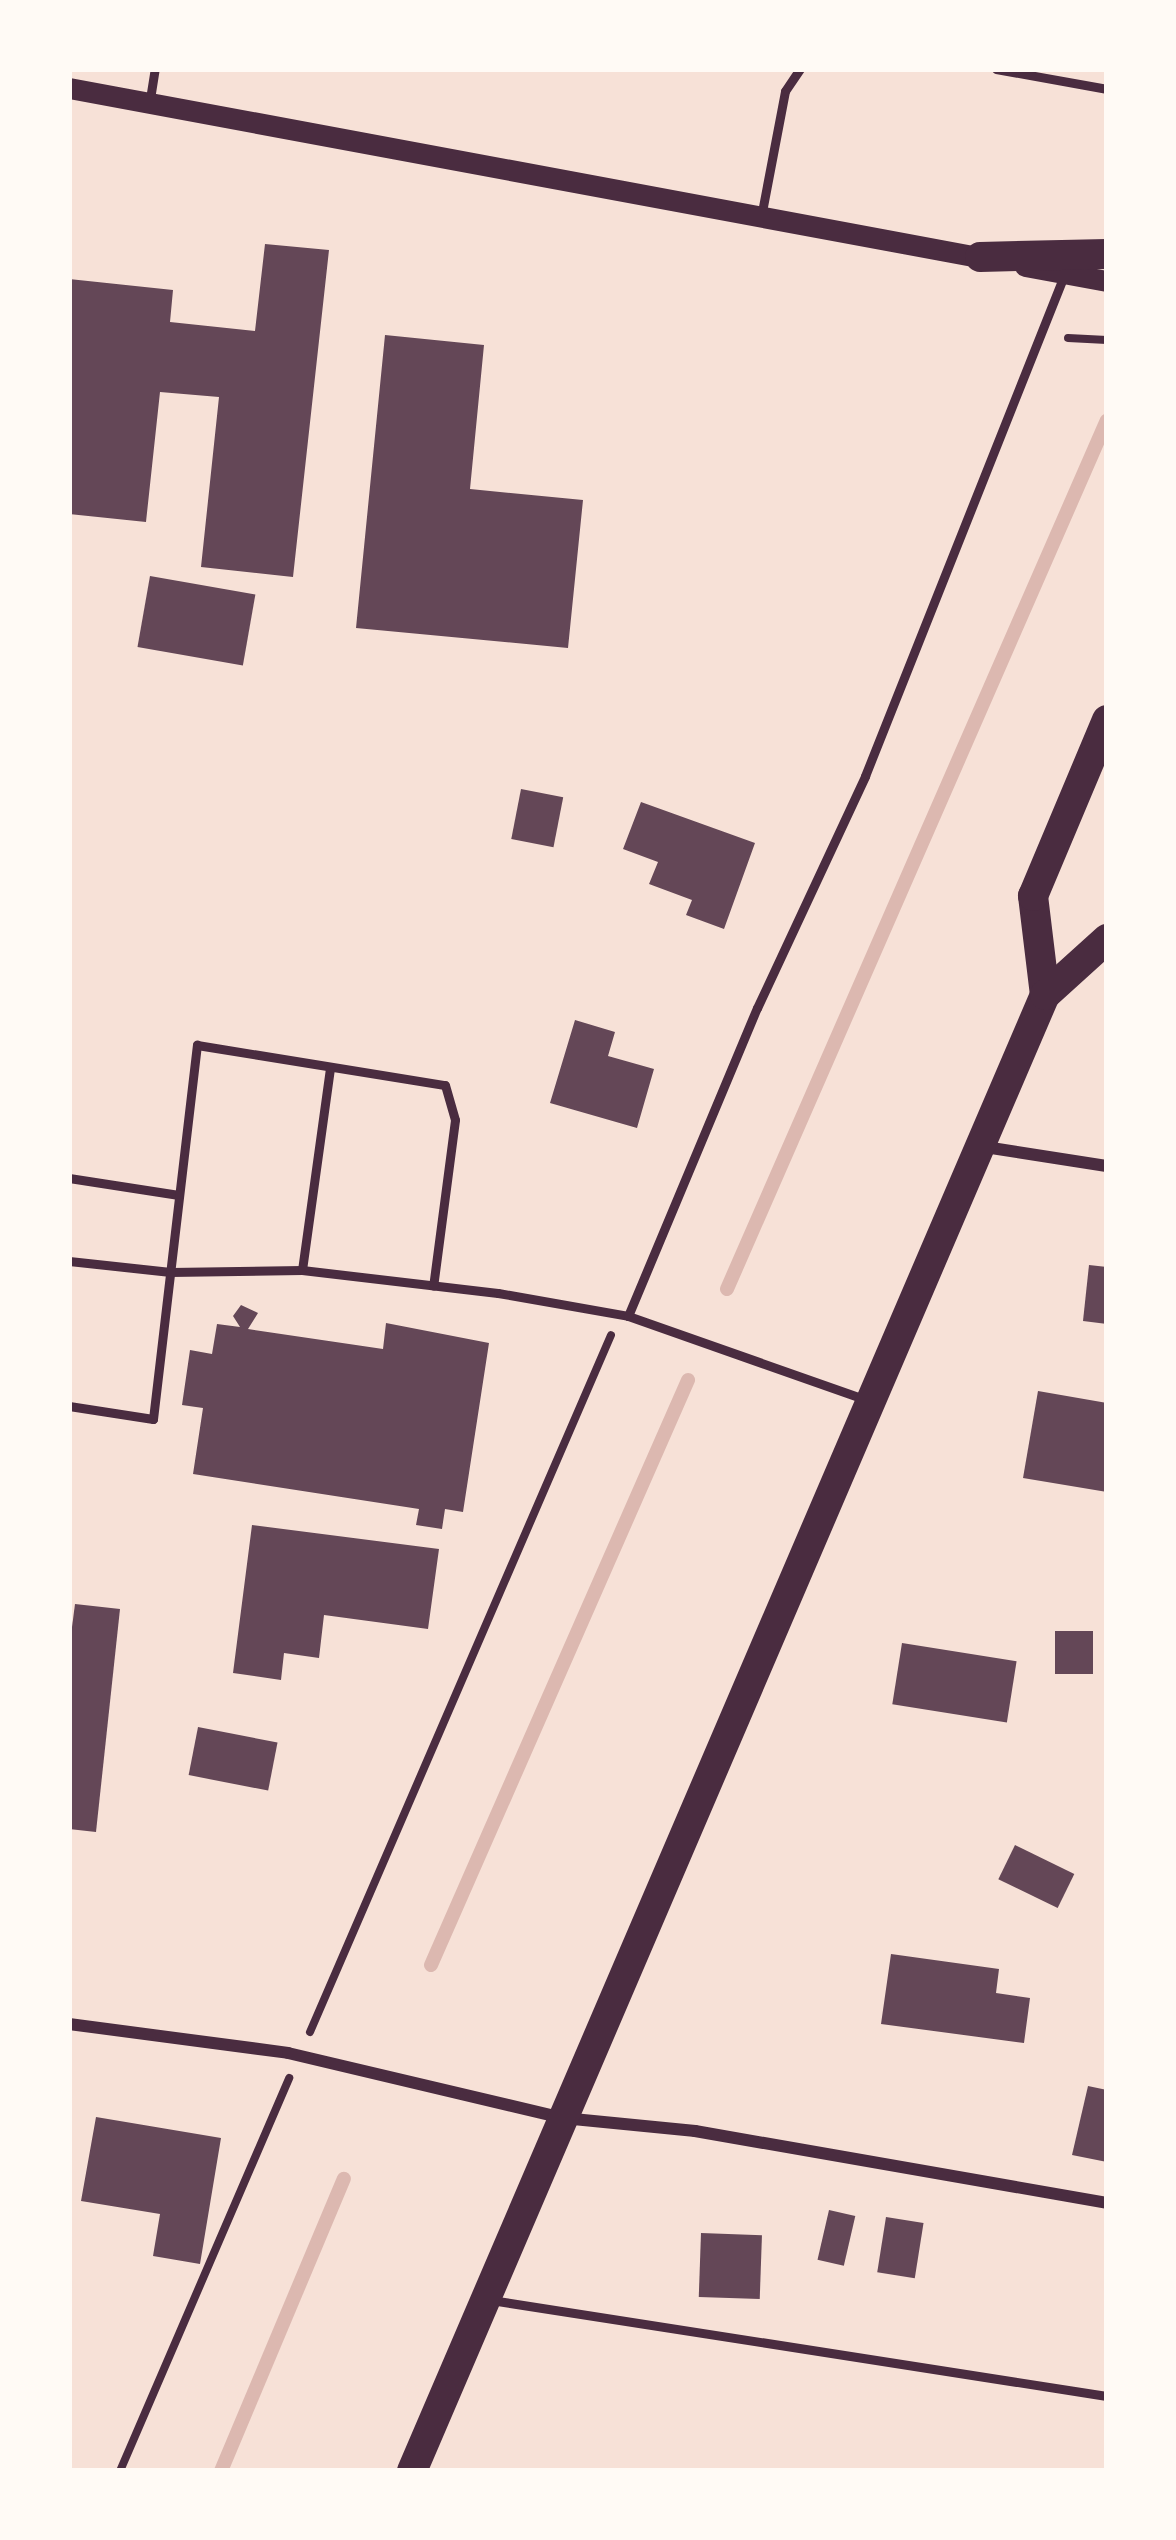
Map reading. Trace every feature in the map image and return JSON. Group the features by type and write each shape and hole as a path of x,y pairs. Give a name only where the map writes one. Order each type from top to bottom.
{"main road":[{"path":"980,257 1107,254"},
{"path":"1045,994 1033,896 1107,720"},
{"path":"412,2471 1045,994 1107,939"}],"street":[{"path":"69,88 1107,281"},
{"path":"977,1146 1107,1166"},
{"path":"69,2024 288,2053 563,2118 695,2131 1107,2204"}],"lane":[{"path":"149,103 155,69"},
{"path":"761,217 785,91 800,69"},
{"path":"996,69 1107,89"},
{"path":"628,1316 757,1008 865,776 1065,273"},
{"path":"69,1406 153,1419 197,1045 445,1085 455,1120 433,1286"},
{"path":"302,1270 330,1067"},
{"path":"69,1178 179,1195"},
{"path":"69,1261 170,1272 302,1270 628,1316 869,1400"},
{"path":"485,2300 1107,2396"}],"path":[{"path":"314,2023 600,1360"},
{"path":"120,2471 284,2089"}],"building":[{"path":"265,244 329,250 293,577 201,567 219,397 160,392 146,522 69,514 69,279 173,290 170,322 255,331"},
{"path":"385,335 484,345 470,489 583,500 568,648 356,628"},
{"path":"150,576 255,595 243,665 137,647"},
{"path":"521,789 563,797 553,847 511,839"},
{"path":"641,802 755,843 724,929 686,915 692,900 649,884 658,862 623,849"},
{"path":"575,1020 615,1032 608,1056 654,1069 637,1128 550,1103"},
{"path":"1089,1265 1107,1267 1107,1324 1083,1321"},
{"path":"241,1305 258,1313 248,1329 383,1349 386,1323 489,1343 463,1512 445,1509 442,1529 416,1525 419,1509 193,1474 203,1408 182,1405 190,1350 212,1354 217,1324 240,1327 233,1316"},
{"path":"1038,1391 1107,1403 1107,1492 1023,1478"},
{"path":"252,1525 439,1549 428,1629 324,1615 319,1658 284,1653 281,1680 233,1673"},
{"path":"75,1604 120,1609 96,1832 69,1829 69,1650"},
{"path":"1055,1631 1093,1631 1093,1674 1055,1674"},
{"path":"902,1643 1017,1661 1007,1722 892,1704"},
{"path":"198,1727 278,1742 268,1791 189,1775"},
{"path":"1015,1845 1074,1874 1058,1908 998,1879"},
{"path":"891,1954 999,1969 996,1993 1030,1998 1024,2043 881,2024"},
{"path":"1088,2086 1107,2090 1107,2162 1072,2155"},
{"path":"96,2117 221,2138 200,2264 153,2256 160,2214 81,2201"},
{"path":"829,2210 855,2216 844,2266 818,2260"},
{"path":"886,2217 924,2223 915,2278 877,2272"},
{"path":"701,2233 762,2235 760,2299 699,2297"}],"waterway":[{"path":"727,1289 1107,420"},
{"path":"431,1965 688,1380"},
{"path":"221,2471 344,2179"}]}
